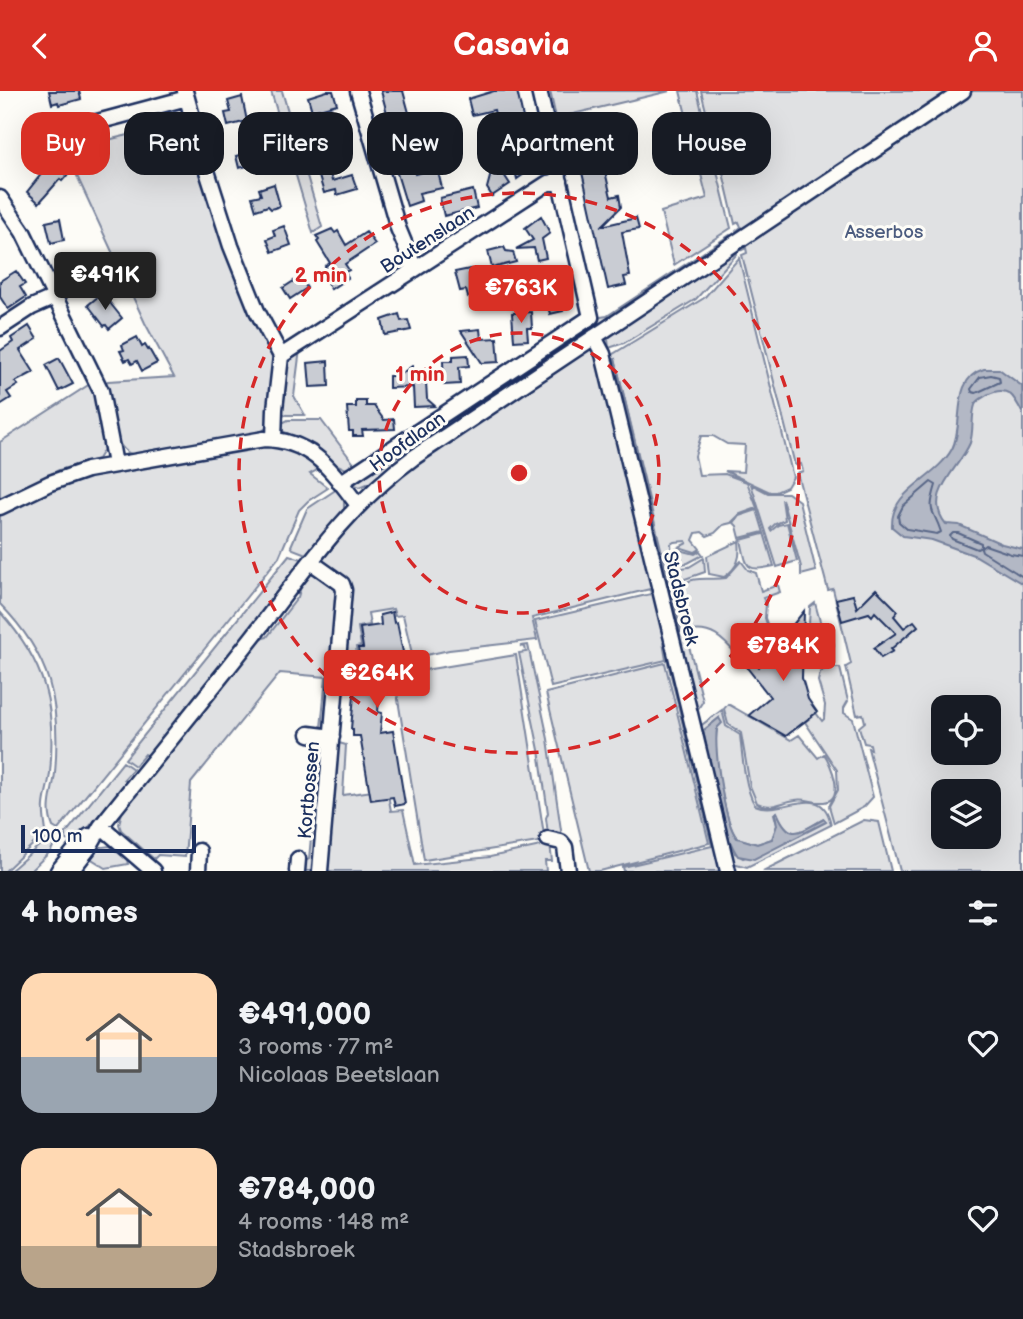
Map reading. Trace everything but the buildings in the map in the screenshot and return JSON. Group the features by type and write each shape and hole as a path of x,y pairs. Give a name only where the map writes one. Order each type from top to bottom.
{"street":[{"path":"358,91 398,227 415,269"},
{"path":"341,483 589,319 591,313 539,91"},
{"name":"Hoofdlaan","path":"71,871 101,826 311,562 379,484 413,458 963,91"},
{"path":"110,117 186,95 231,246 257,311 281,356 274,439"},
{"name":"Boutenslaan","path":"281,356 548,183 560,181"},
{"path":"0,198 15,218 101,391 116,464"},
{"path":"0,328 32,307 55,297"},
{"name":"Stadsbroek","path":"594,337 603,354 728,871"},
{"path":"0,507 62,478 116,464 252,440 274,439 296,444 312,453 358,505"},
{"name":"Kortbossen","path":"311,562 342,584 344,590 320,871"},
{"path":"309,734 332,737"},
{"path":"101,826 153,871"},
{"name":"Hoofdlaan","path":"58,871 81,843 101,826"},
{"path":"548,839 561,842 565,847 568,871"},
{"path":"198,871 199,851"}],"green space":[{"path":"271,91 282,91 288,112 277,112"},
{"path":"550,91 670,91 581,112 555,112"},
{"path":"680,91 697,91 702,112 685,112"},
{"name":"Asserbos","path":"701,91 1023,91 1023,871 900,871 868,748 871,749 870,744 864,743 859,727 865,722 863,714 857,715 846,667 851,664 833,589 828,590 797,473 803,471 801,464 795,465 742,255 747,253 746,248 742,250 736,231 741,227 739,222 735,224 724,175 771,175 771,112 706,112"},
{"path":"184,106 186,112 169,112 168,109"},
{"path":"124,136 124,175 203,175 239,288 273,359 270,425 261,432 132,454 125,450 115,434 103,384 108,381 174,377 145,323 77,175 110,175 110,139"},
{"path":"296,175 307,175 322,227 313,233"},
{"path":"701,175 718,175 731,228 674,265 661,212 707,198"},
{"path":"730,235 733,237 594,330 590,327 601,317 607,316"},
{"path":"736,250 737,254 696,299 624,343 609,348 608,339 611,335"},
{"path":"739,258 793,477 787,487 770,492 725,471 743,472 745,445 727,444 713,436 701,436 695,456 699,475 725,474 747,482 757,508 740,514 715,533 707,536 702,532 696,533 693,540 700,549 695,552 679,547 687,543 686,541 671,544 668,567 678,582 676,595 703,701 694,715 610,356 704,298","holes":["615,359 681,632 613,360"]},
{"path":"583,329 587,335 404,456 372,482 360,487 355,485 355,480"},
{"path":"596,348 723,871 624,871 623,867 712,846 663,642 666,660 551,687 535,621 651,594 650,589 532,618 537,640 449,650 413,658 403,615 395,616 393,609 368,613 370,625 358,627 361,646 356,647 358,664 342,661 348,587 319,564 365,507 406,471 586,349"},
{"path":"300,349 294,396 305,415 286,415 280,412 287,359"},
{"path":"90,384 98,401 106,446 98,459 59,470 0,499 0,442"},
{"path":"288,420 321,420 355,465 346,469 336,466 315,445 282,431 280,424"},
{"path":"267,444 303,453 319,469 310,474 328,488 299,510 279,557 58,830 53,827 50,813 56,747 54,702 49,681 31,642 0,604 0,514 33,496 81,478"},
{"path":"751,484 768,493 788,493 799,501 816,571 801,575 782,499 785,520 770,529 771,531 778,525 787,523 797,561 777,567"},
{"path":"337,489 344,498 344,510 306,554 293,549 291,546 307,509"},
{"path":"757,510 774,566 757,569 746,562 741,540 763,532 740,538 734,523 739,516"},
{"path":"739,541 739,557 733,570 724,577 709,574 707,556"},
{"path":"676,549 695,554 700,551 703,555 688,563 673,565 673,569 689,567 704,558 705,572 685,579 675,575 671,569 670,557 675,555 682,559 675,553"},
{"path":"289,555 302,559 266,609 148,756 145,754 135,766 125,759"},
{"path":"741,561 748,570 756,573 761,591 778,585 780,592 763,598 766,604 765,618 775,647 759,667 744,649 738,656 722,639 710,632 687,632 678,594 679,587 691,581 726,578"},
{"path":"315,569 338,585 329,729 321,728 326,677 280,673 191,783 185,857 158,855 154,859 121,830 119,824 122,812 259,639 267,637 298,597 301,587"},
{"path":"815,603 824,636 831,634 834,645 823,658 812,661 807,660 810,607"},
{"path":"0,612 16,631 38,668 49,706 51,727 50,773 44,808 46,832 5,871 0,871"},
{"path":"528,645 548,739 562,837 548,834 548,813 539,750 519,653 526,652 525,647 520,646"},
{"path":"516,655 545,841 424,860 394,675"},
{"path":"665,663 709,843 600,871 589,871 546,693"},
{"path":"826,668 840,668 848,701 844,713 853,719 873,797 864,807 834,823 829,806 838,790 837,770 805,722 816,713 822,721 824,719 825,705 818,681 820,673"},
{"path":"728,704 791,740 799,735 818,758 824,754 835,781 836,788 831,800 799,800 771,806 757,803 750,786 741,733 728,724 724,709"},
{"path":"722,710 726,726 740,735 746,781 755,805 777,807 800,802 820,804 827,811 831,825 747,867 733,863 699,727","holes":["719,718 716,740 719,776 729,820 737,838 757,844 772,839 777,825 774,814 777,813 782,823 792,832 802,831 824,819 826,821 743,858 735,853 725,825 703,731"]},
{"path":"320,740 328,741 316,871 303,871 304,862 309,859"},
{"path":"339,743 346,745 343,795 387,789 391,811 403,810 415,865 490,857 550,844 552,861 545,861 546,871 323,871 334,748"},
{"path":"123,762 133,769 124,779 127,782 74,845 66,839 66,833"},
{"path":"864,820 879,822 891,871 763,871"},
{"path":"49,837 55,842 51,851 30,871 10,871"},
{"path":"110,846 127,860 128,864 106,868 87,856 96,848"}],"water":[{"path":"615,359 680,632 679,632"},
{"path":"984,369 999,369 1022,386 1023,414 1013,397 1005,391 994,392 977,402 970,443 945,482 938,503 946,524 959,525 1002,544 1023,549 1023,584 976,556 932,540 903,536 892,527 893,514 898,503 944,460 952,449 966,382 973,374"},
{"path":"719,718 722,723 717,728 716,738 721,786 728,818 737,838 757,844 772,839 777,825 777,812 782,822 792,831 797,832 824,819 826,822 754,859 738,856 721,815 703,731"}]}
